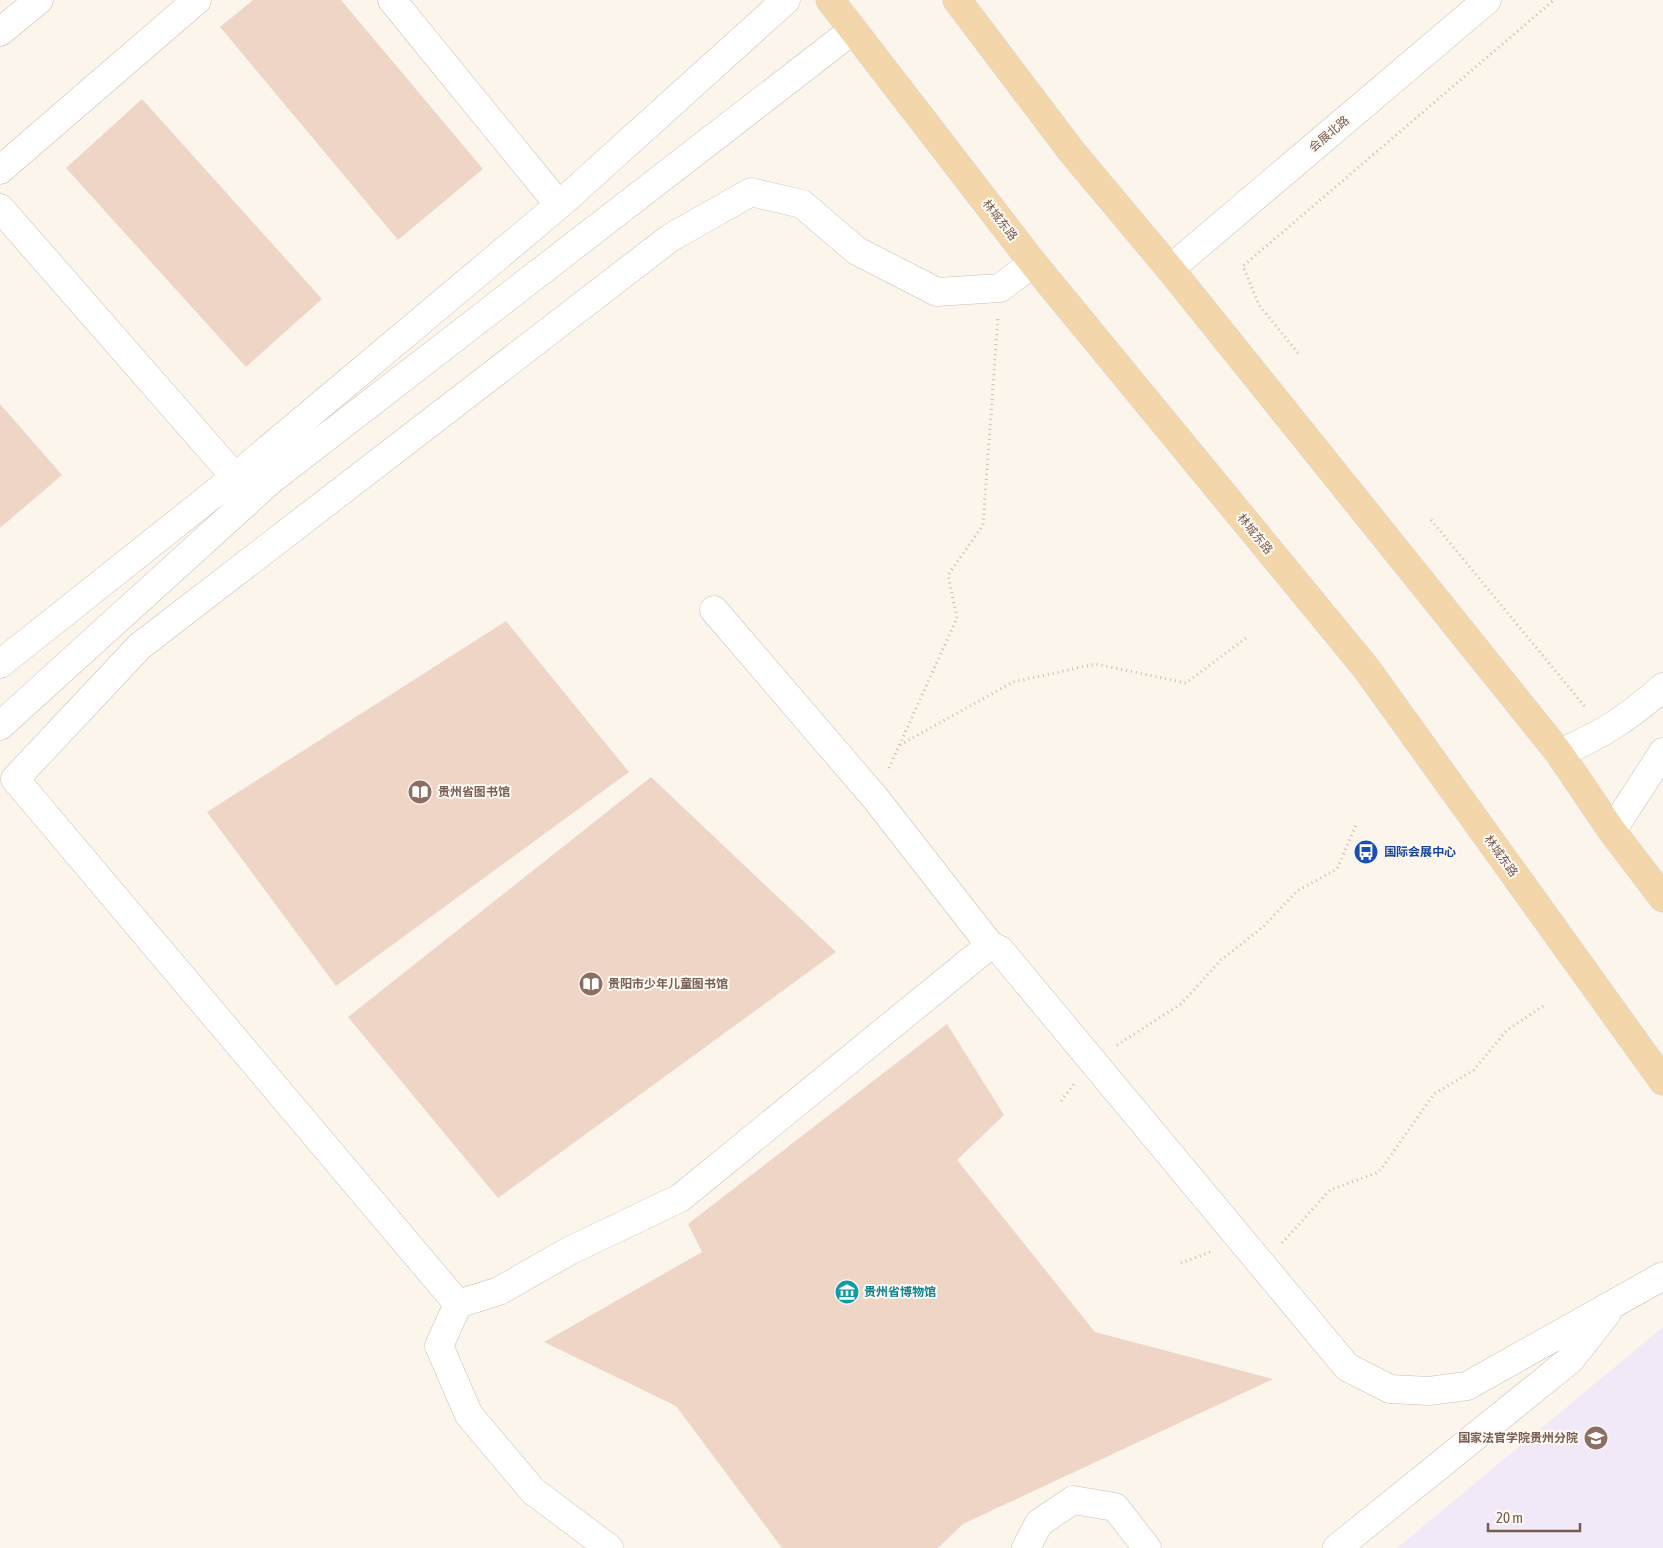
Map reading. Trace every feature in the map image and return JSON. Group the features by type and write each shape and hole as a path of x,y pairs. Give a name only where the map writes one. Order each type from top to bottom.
{"main road":[{"name":"林城东路","path":"830,0 1033,263 1366,668 1663,1081"},
{"path":"957,0 1072,152 1170,269 1559,753 1612,831 1663,898"}],"street":[{"path":"0,32 39,0"},
{"path":"0,170 197,0"},
{"path":"392,0 559,205"},
{"path":"0,664 235,477 559,205 786,0"},
{"name":"会展北路","path":"1170,269 1488,0"},
{"path":"0,726 271,480 854,30"},
{"path":"458,1304 15,779 140,646 670,238 751,192 802,204 857,252 938,292 1000,288 1033,263"},
{"path":"0,208 235,477"},
{"path":"714,610 876,800 990,945 1000,950 1347,1367 1390,1389 1429,1391 1467,1386 1663,1276"},
{"path":"1559,753 1589,741 1608,730 1637,710 1663,687"},
{"path":"1612,831 1663,752"},
{"path":"609,1548 533,1491 469,1415 439,1346 458,1304 499,1291 569,1251 680,1198 990,945"},
{"path":"1337,1548 1570,1360 1614,1304"},
{"path":"1026,1548 1038,1523 1073,1500 1114,1507 1147,1548"}],"path":[{"path":"1298,353 1259,305 1243,266 1554,0"},
{"path":"876,800 957,618 948,575 982,525 1000,288"},
{"path":"1431,520 1576,698 1608,730"},
{"path":"900,745 1014,682 1096,664 1186,683 1246,638"},
{"path":"1061,1101 1092,1061 1181,1004 1221,960 1263,927 1297,891 1336,869 1356,825"},
{"path":"1181,1263 1227,1246 1277,1248 1330,1190 1379,1172 1434,1094 1474,1070 1506,1031 1546,1004"}],"shaded area":[{"name":"国家法官学院贵州分院","path":"1663,1327 1663,1548 1397,1548"}],"building":[{"path":"253,0 341,0 483,169 398,240 220,27"},
{"path":"142,99 322,299 246,367 66,168"},
{"path":"0,404 62,475 0,528"},
{"name":"贵州省图书馆","path":"506,621 629,772 336,986 207,812"},
{"name":"贵阳市少年儿童图书馆","path":"651,777 836,952 498,1198 348,1017"},
{"name":"贵州省博物馆","path":"947,1024 1004,1115 957,1160 1095,1332 1273,1379 963,1524 938,1548 782,1548 676,1406 544,1342 702,1252 688,1224"}],"place":[{"name":"贵州省图书馆","path":"420,792"},
{"name":"国际会展中心","path":"1366,852"},
{"name":"贵阳市少年儿童图书馆","path":"591,984"},
{"name":"贵州省博物馆","path":"847,1292"},
{"name":"国家法官学院贵州分院","path":"1596,1438"}]}
